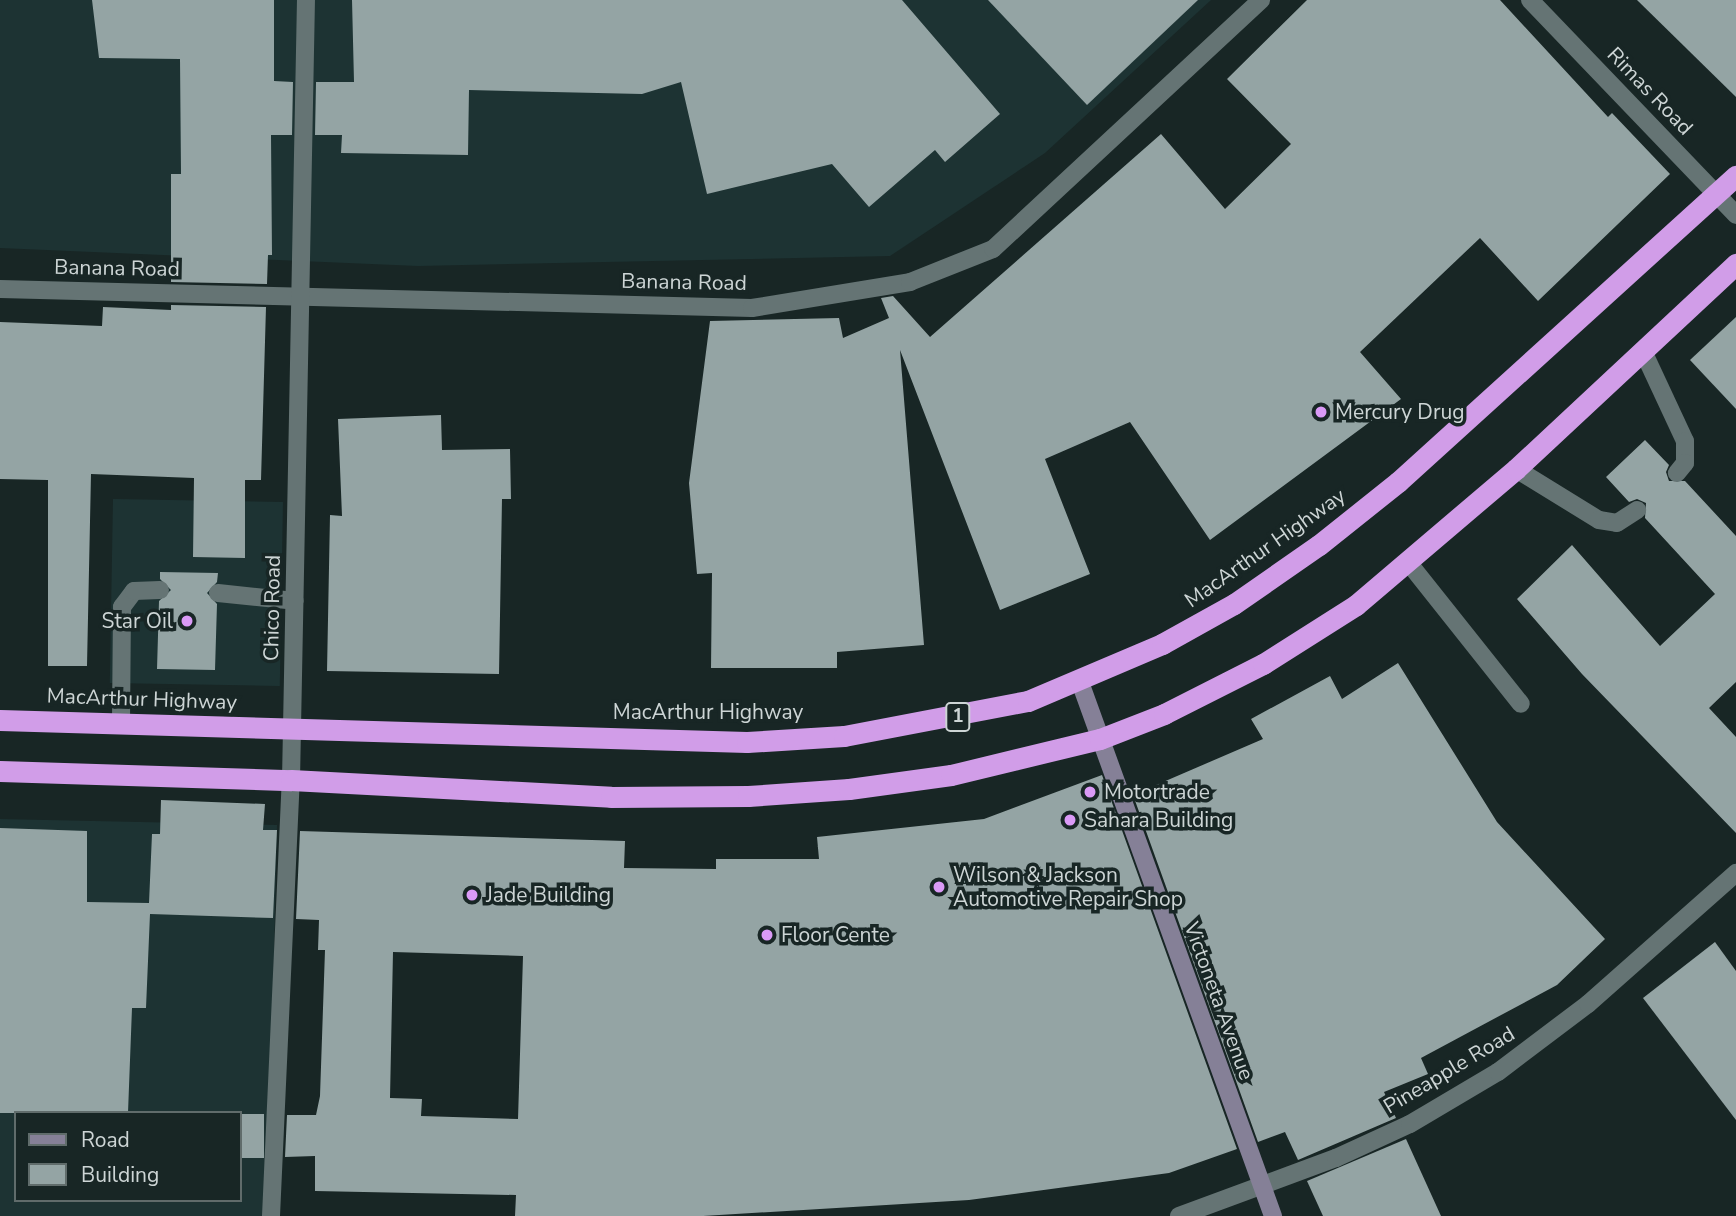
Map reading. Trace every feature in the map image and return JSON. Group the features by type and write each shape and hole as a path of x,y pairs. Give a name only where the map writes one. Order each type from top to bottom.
{"highway":[{"name":"MacArthur Highway","path":"0,720 121,721 292,730 747,742 941,721 1028,701 1140,656 1234,604 1319,545 1398,482 1736,176"},
{"path":"0,771 292,780 611,797 748,796 849,789 951,775 1100,739 1164,714 1263,664 1356,605 1516,469 1736,264"}],"main road":[{"name":"Victoneta Avenue","path":"1080,682 1273,1216"}],"street":[{"name":"Chico Road","path":"271,1216 292,780 306,0"},
{"name":"Banana Road","path":"0,289 301,294 752,308 909,282 993,249 1261,0"},
{"name":"Rimas Road","path":"1530,0 1736,215"},
{"path":"1643,351 1685,441 1685,463 1677,473"},
{"path":"1516,469 1599,520 1617,523 1637,510"},
{"path":"1408,562 1521,704"},
{"path":"121,721 122,607 134,591 160,590"},
{"path":"218,593 295,601"},
{"name":"Pineapple Road","path":"1179,1216 1262,1186 1410,1124 1498,1072 1588,1004 1736,873"}],"shaded area":[{"path":"0,0 1211,0 1045,153 890,256 418,266 0,248"},
{"path":"113,499 283,502 280,686 110,683"},
{"path":"0,819 277,825 268,1216 0,1216"}],"building":[{"path":"92,0 274,0 274,81 293,82 292,135 271,135 272,255 268,255 267,284 171,282 171,174 181,174 180,59 99,58"},
{"path":"352,0 902,0 1000,114 945,162 935,150 869,207 832,164 707,194 681,82 642,94 469,90 468,155 341,153 342,135 315,135 316,82 354,82"},
{"path":"988,0 1198,0 1087,105"},
{"path":"1307,0 1500,0 1608,117 1612,113 1670,174 1538,301 1480,238 1360,352 1401,399 1210,540 1130,422 1045,459 1090,574 1000,610 900,350 924,645 837,652 837,668 711,668 712,573 697,574 689,483 710,321 839,318 843,338 889,318 881,298 893,296 930,337 1161,134 1225,209 1291,144 1227,79"},
{"path":"1637,0 1736,0 1736,97"},
{"path":"171,305 266,307 261,480 245,480 245,558 193,557 194,478 91,474 87,666 48,666 48,480 0,479 0,322 102,326 103,307 171,310"},
{"path":"1736,317 1736,409 1690,360"},
{"path":"441,415 442,450 510,449 511,499 502,499 499,674 327,671 330,515 342,516 338,419"},
{"path":"1645,440 1669,465 1666,472 1669,481 1685,481 1736,536 1736,682 1709,708 1736,737 1736,833 1582,674 1517,599 1572,545 1660,646 1715,594 1645,518 1646,503 1637,499 1629,502 1606,477"},
{"name":"Star Oil","path":"160,572 218,573 217,582 207,593 217,604 215,670 157,669 159,601 171,590 160,579"},
{"path":"1398,663 1497,822 1605,939 1557,985 1421,1058 1428,1074 1384,1092 1396,1118 1298,1160 1285,1132 1258,1142 1133,795 1263,739 1251,719 1330,676 1342,699"},
{"path":"1102,775 1237,1149 1169,1173 969,1200 703,1216 515,1216 516,1195 315,1191 315,1156 285,1157 287,1115 316,1115 320,1096 325,950 318,950 319,920 296,919 300,831 625,841 624,868 716,869 716,859 819,859 817,837 984,819","holes":["393,952 523,956 518,1119 421,1116 422,1099 390,1098"]},
{"path":"161,800 265,804 263,830 277,830 273,918 150,914 146,1008 132,1008 128,1111 0,1113 0,828 87,831 87,902 149,903 152,834 160,834"},
{"path":"1715,942 1736,971 1736,1120 1643,998"},
{"path":"242,1114 264,1114 264,1158 242,1158"},
{"path":"1406,1139 1441,1216 1323,1216 1307,1181"}],"place":[{"name":"Mercury Drug","path":"1321,412"},
{"name":"Star Oil","path":"187,621"},
{"name":"Motortrade","path":"1090,792"},
{"name":"Sahara Building","path":"1070,820"},
{"name":"Wilson & Jackson Automotive Repair Shop","path":"939,887"},
{"name":"Jade Building","path":"472,895"},
{"name":"Floor Cente","path":"767,935"}]}
